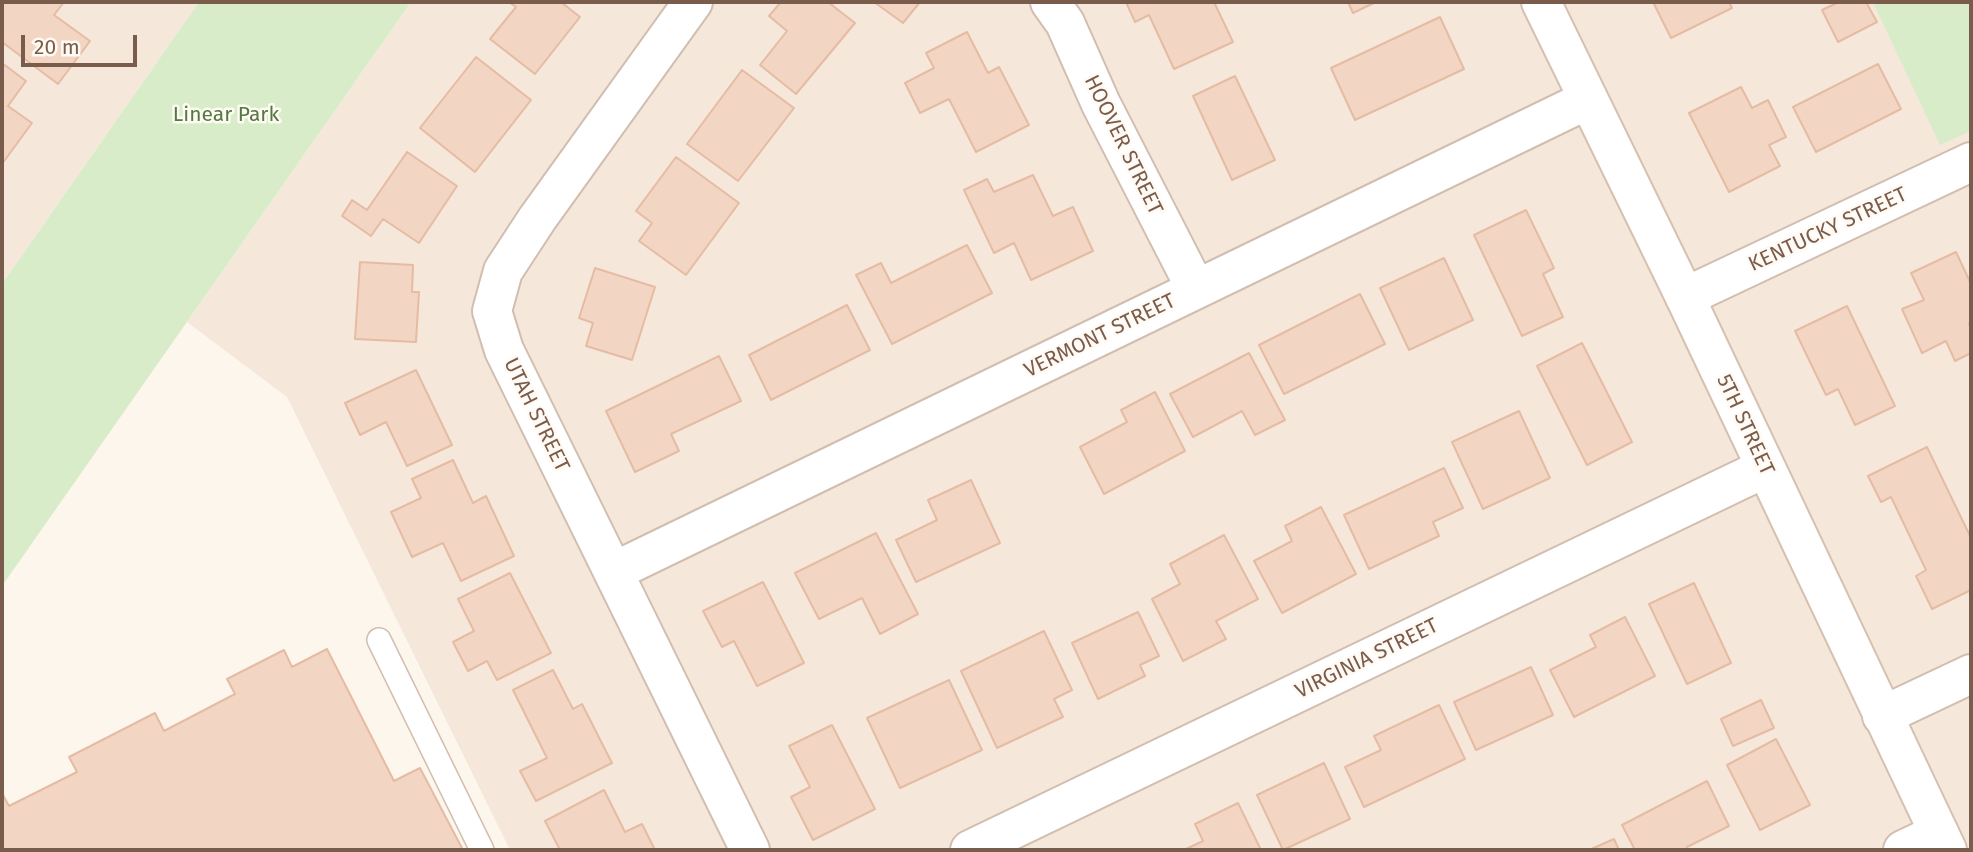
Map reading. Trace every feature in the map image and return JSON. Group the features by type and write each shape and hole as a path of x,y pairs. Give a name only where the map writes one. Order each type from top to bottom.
{"street":[{"name":"UTAH STREET","path":"693,2 537,219 503,271 492,311 504,350 750,850"},
{"name":"HOOVER STREET","path":"1050,2 1065,23 1101,104 1196,289"},
{"name":"5TH STREET","path":"1541,2 1685,297 1943,842"},
{"name":"VERMONT STREET","path":"613,572 1587,100"},
{"name":"KENTUCKY STREET","path":"1685,297 1971,162"},
{"name":"VIRGINIA STREET","path":"970,850 1765,468"},
{"path":"1882,716 1971,674"},
{"path":"1903,850 1943,842"}],"lane":[{"path":"379,640 482,850"}],"shaded area":[{"path":"2,2 199,2 2,284"},
{"path":"411,2 1971,2 1971,850 510,850 287,397 187,322"}],"green space":[{"name":"Linear Park","path":"199,2 411,2 2,586 2,284"},
{"path":"1873,2 1971,2 1971,131 1940,145"}],"building":[{"path":"2,2 64,2 54,15 90,41 58,84 2,42"},
{"path":"509,2 561,2 580,17 535,74 490,39 516,7"},
{"path":"781,2 828,2 855,23 796,94 760,65 787,31 769,16"},
{"path":"874,2 920,2 903,23"},
{"path":"1126,2 1214,2 1233,42 1174,69 1149,15 1135,22"},
{"path":"1348,2 1376,2 1353,13"},
{"path":"1653,2 1729,2 1732,8 1671,38"},
{"path":"1839,2 1866,2 1877,22 1838,42 1822,10"},
{"path":"1440,17 1464,69 1355,120 1331,68"},
{"path":"967,32 988,73 999,67 1029,125 976,152 949,99 920,113 905,83 934,68 926,53"},
{"path":"476,57 531,100 475,172 420,128"},
{"path":"2,63 26,81 8,106 32,123 2,164"},
{"path":"1878,64 1901,109 1816,152 1793,107"},
{"path":"742,70 794,108 738,181 687,144"},
{"path":"1235,76 1275,160 1232,180 1193,96"},
{"path":"1741,87 1752,108 1768,100 1786,137 1769,145 1780,166 1729,192 1689,113"},
{"path":"407,152 457,186 419,243 383,219 371,236 342,216 352,200 367,210"},
{"path":"676,157 739,203 686,275 639,241 652,223 636,211"},
{"path":"1033,175 1053,216 1073,207 1093,251 1031,280 1014,243 994,253 964,190 987,179 994,192"},
{"path":"1526,210 1554,268 1543,274 1563,317 1522,336 1474,235"},
{"path":"967,245 992,293 892,344 856,275 881,263 891,283"},
{"path":"1956,252 1971,284 1971,353 1955,361 1946,341 1922,353 1902,309 1924,300 1911,273"},
{"path":"1444,258 1473,320 1409,350 1380,288"},
{"path":"360,262 413,265 412,292 419,292 416,342 355,339"},
{"path":"595,268 655,287 632,360 586,346 593,323 579,318"},
{"path":"1360,294 1385,344 1284,394 1259,345"},
{"path":"847,305 870,350 771,400 749,355"},
{"path":"1847,306 1895,406 1855,425 1838,389 1826,395 1795,331"},
{"path":"1582,343 1632,442 1587,465 1537,366"},
{"path":"1249,353 1285,420 1255,435 1242,411 1193,437 1170,394"},
{"path":"719,356 741,401 671,434 679,451 635,472 606,411"},
{"path":"416,370 452,445 407,466 386,422 360,435 345,403"},
{"path":"1155,392 1185,451 1104,494 1080,447 1127,422 1121,410"},
{"path":"1519,411 1550,478 1483,509 1452,442"},
{"path":"1927,447 1971,538 1971,590 1932,609 1916,576 1926,570 1891,497 1881,502 1868,476"},
{"path":"453,460 473,503 486,496 514,556 461,581 443,543 412,557 391,512 421,498 412,479"},
{"path":"1444,468 1463,508 1433,522 1439,536 1369,569 1344,515"},
{"path":"971,480 1000,543 916,582 896,540 937,520 928,500"},
{"path":"1321,507 1356,574 1282,613 1254,561 1292,541 1285,526"},
{"path":"876,533 918,614 880,634 862,598 819,619 795,573"},
{"path":"1224,535 1258,599 1216,621 1226,639 1183,661 1152,599 1180,584 1170,564"},
{"path":"510,573 551,653 497,680 487,661 468,671 453,642 474,631 458,599"},
{"path":"763,582 804,663 757,686 734,641 722,647 703,611"},
{"path":"1694,583 1731,663 1687,684 1649,604"},
{"path":"1138,612 1159,656 1140,665 1145,676 1098,699 1072,643"},
{"path":"1625,617 1655,676 1574,717 1550,670 1596,647 1590,635"},
{"path":"1044,631 1072,690 1054,699 1063,717 997,748 961,671"},
{"path":"327,649 394,781 420,768 463,850 2,850 2,793 9,806 77,772 69,757 155,713 164,731 235,694 227,679 284,650 292,667"},
{"path":"1531,667 1553,715 1476,750 1454,702"},
{"path":"553,670 573,709 582,704 612,763 536,801 520,771 547,758 513,690"},
{"path":"949,680 982,750 900,788 867,718"},
{"path":"1761,700 1774,728 1733,746 1721,719"},
{"path":"1439,705 1465,759 1364,807 1345,767 1381,750 1374,736"},
{"path":"832,725 875,809 813,840 791,797 810,787 789,746"},
{"path":"1776,739 1810,805 1760,830 1727,765"},
{"path":"1324,763 1350,819 1283,850 1257,795"},
{"path":"1707,781 1729,826 1687,847 1688,850 1635,850 1622,825"},
{"path":"604,790 625,832 642,824 655,850 560,850 545,821"},
{"path":"1238,803 1261,850 1184,850 1203,841 1195,824"},
{"path":"1614,839 1619,850 1589,850"}]}
